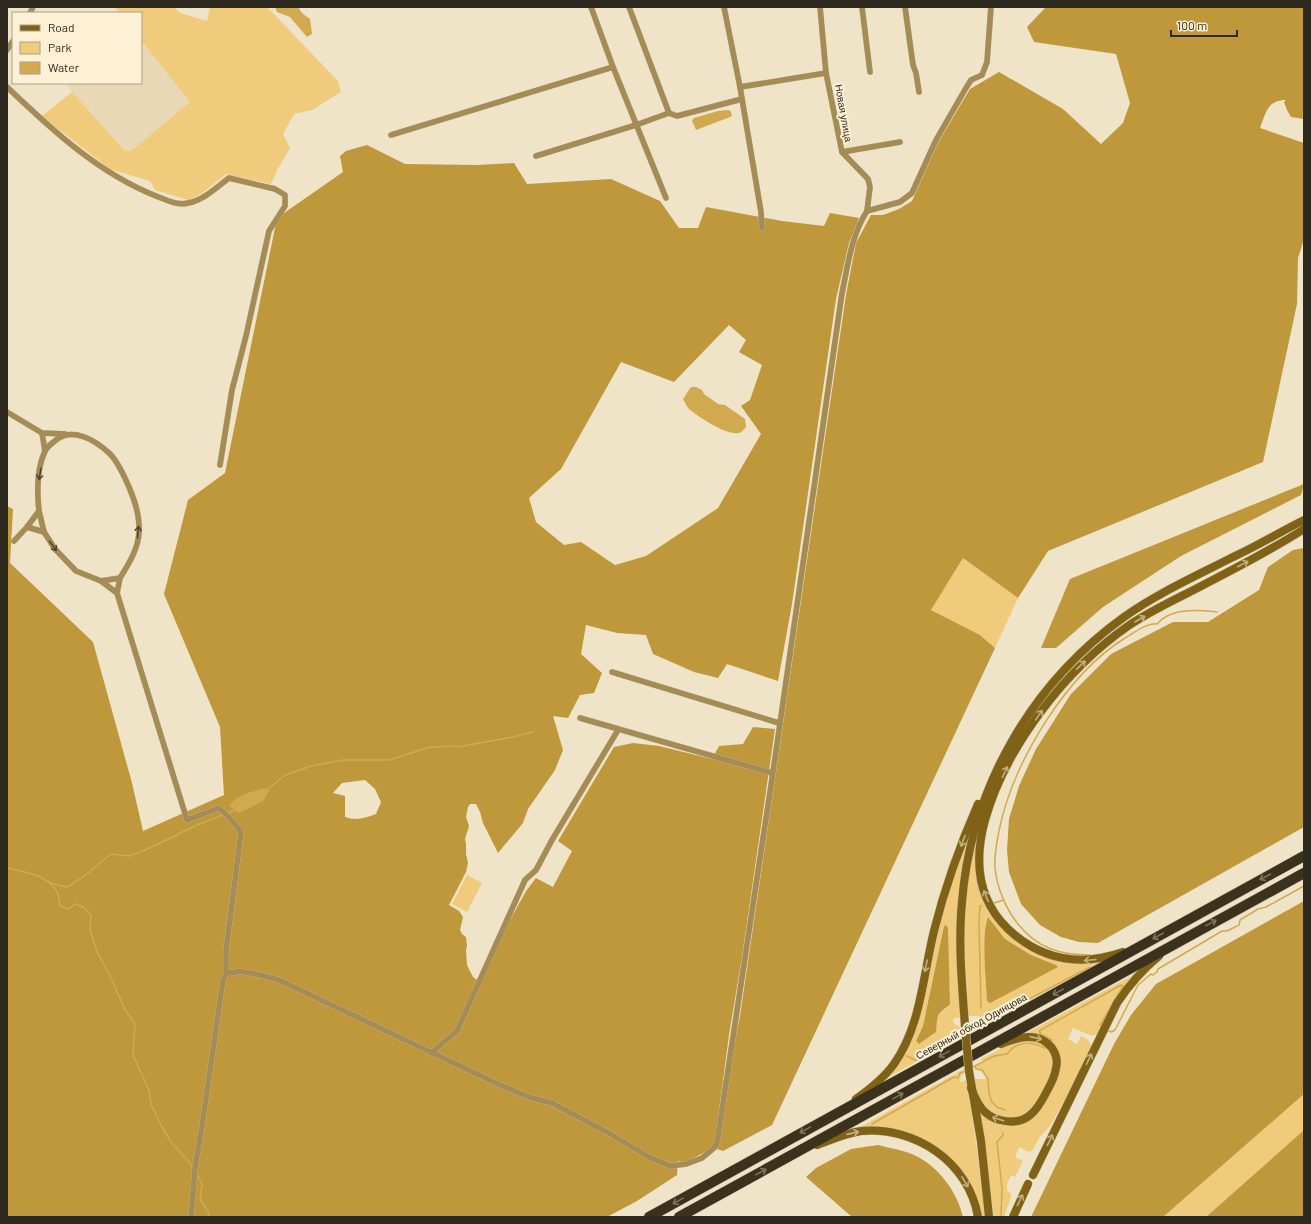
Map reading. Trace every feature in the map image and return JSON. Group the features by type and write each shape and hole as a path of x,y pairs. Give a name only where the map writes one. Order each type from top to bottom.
{"highway":[{"name":"Северный обход Одинцова","path":"649,1217 1304,856"},
{"path":"679,1217 1304,872"}],"street":[{"path":"591,7 613,67 666,198"},
{"path":"629,7 669,113"},
{"path":"724,7 740,87 761,212 762,228"},
{"name":"Новая улица","path":"226,974 233,971 260,975 279,980 431,1053 517,1092 552,1103 607,1132 649,1157 670,1166 686,1164 702,1158 714,1148 717,1143 842,293 852,245 860,223 867,211 870,187 868,179 842,152 826,73 820,7"},
{"path":"862,7 870,72"},
{"path":"905,7 913,64 919,92"},
{"path":"867,211 900,202 912,193 936,140 966,88 971,80 982,75 987,62 991,7"},
{"path":"391,135 613,67"},
{"path":"740,87 826,73"},
{"path":"7,87 50,127 95,162 130,184 165,200 188,204 203,198 229,178 275,189 285,195 285,206 269,231 246,336 232,390 220,465"},
{"path":"536,156 636,125 669,113 677,116 742,99"},
{"path":"842,152 900,142"},
{"path":"7,412 42,433 68,434 88,437 110,454 124,474 137,506 139,532 132,560 120,578 117,593 188,820 219,808 236,825 241,833 226,950 226,974 223,980 195,1168 191,1217"},
{"path":"42,433 45,451 37,490 39,511 44,532 55,549 76,571 101,581 117,593"},
{"path":"45,451 59,437 68,434"},
{"path":"14,541 39,511"},
{"path":"840,1112 878,1082 894,1065 906,1045 915,1018 934,931 952,869 978,803 1012,739 1043,694 1079,654 1124,617 1166,591 1304,520"},
{"path":"27,527 44,532"},
{"path":"1248,550 1304,529"},
{"path":"1141,946 1114,955 1095,959 1071,960 1047,955 1038,951 1006,928 996,916 989,902 982,886 979,869 978,852 981,836 987,813 995,792 1022,740 1043,708 1093,653 1130,625 1169,602 1280,544 1304,529"},
{"path":"101,581 120,578"},
{"path":"612,672 779,724"},
{"path":"580,718 772,773"},
{"path":"431,1053 457,1031 525,880 536,870 552,840 618,730"},
{"path":"989,1217 980,1141 969,1071 960,932 964,878 968,855 976,824 997,768"},
{"path":"1033,1175 1118,1003 1138,975 1177,942"},
{"path":"971,1088 977,1103 985,1113 997,1120 1012,1122 1020,1120 1029,1116 1038,1108 1054,1076 1057,1063 1055,1054 1049,1044 1043,1040 1031,1036 1008,1040 972,1055"},
{"path":"790,1156 841,1136 860,1132 878,1131 905,1135 929,1146 944,1156 953,1165 971,1192 978,1217"},
{"path":"1013,1217 1028,1184"}],"shaded area":[{"path":"1046,7 1304,7 1304,119 1291,117 1284,102 1286,100 1275,102 1268,108 1260,128 1304,143 1304,239 1298,258 1297,304 1263,462 1048,551 1018,598 963,558 931,610 980,635 995,648 772,1125 723,1151 714,1147 685,1163 678,1161 677,1175 637,1201 607,1217 7,1217 7,506 13,509 10,563 93,642 132,783 143,831 224,795 220,727 164,594 188,500 225,473 277,218 343,172 340,156 346,151 367,145 405,164 476,165 514,163 527,184 611,179 660,201 679,228 698,228 706,207 782,221 824,226 830,213 859,218 849,243 836,299 792,604 778,681 727,664 718,678 694,672 653,654 646,635 617,633 586,625 581,654 602,673 594,693 580,695 568,718 553,716 563,750 555,770 528,809 523,823 498,853 483,823 476,804 470,804 466,817 469,826 465,839 468,863 466,872 449,905 459,911 463,917 460,930 466,937 467,965 473,977 477,980 526,891 536,878 553,887 572,851 558,841 614,747 633,743 659,746 712,759 719,746 743,744 753,727 775,729 742,957 729,1035 715,1141 740,1016 846,295 856,243 871,215 883,215 899,209 912,201 939,141 970,89 999,72 1063,109 1101,144 1123,123 1130,103 1116,54 1034,42 1027,27","holes":["729,325 746,340 739,352 762,365 750,400 741,406 761,434 718,508 646,556 615,565 581,542 564,545 536,522 529,498 561,469 621,362 674,382","365,780 375,789 381,802 376,814 368,817 353,819 345,817 345,796 333,793 342,783"]},
{"path":"142,41 190,102 131,151 124,150 72,92 67,84 142,84"},
{"path":"1304,484 1301,495 1181,556 1103,607 1056,648 1041,648 1070,579"},
{"path":"1304,548 1304,827 1098,943 1079,942 1061,937 1040,925 1021,904 1009,872 1007,850 1009,819 1019,786 1036,749 1071,694 1111,654 1173,622 1208,622 1259,590 1268,567 1293,550"},
{"path":"1304,901 1304,1094 1163,1217 1031,1217 1114,1044 1131,1015 1156,984"},
{"path":"988,917 1005,939 1031,955 1058,967 990,1003 987,1001 984,958 985,934"},
{"path":"946,925 948,928 950,1004 941,1012 937,1019 936,1032 919,1044 916,1041 923,1026 944,926"},
{"path":"1304,1130 1304,1217 1206,1217"},
{"path":"878,1145 910,1153 931,1166 945,1180 951,1189 963,1217 852,1217 806,1177 816,1168 851,1149"}],"green space":[{"path":"115,7 174,7 180,13 207,21 210,7 267,7 338,81 341,92 312,110 294,114 283,134 290,148 277,170 271,184 226,174 201,194 188,200 155,190 150,181 110,169 42,116 72,92 124,150 131,151 190,102 142,41 142,12 118,12"},
{"path":"963,558 1018,598 995,648 980,635 931,610"},
{"path":"965,845 959,889 957,932 960,1017 953,1019 954,1024 960,1027 961,1037 887,1078 903,1056 944,902","holes":["946,925 948,928 950,999 947,1008 938,1018 936,1032 919,1044 916,1041 923,1026 944,926"]},
{"path":"974,846 977,846 988,905 1037,953 1107,959 974,1030 973,1026 980,1016 968,1016 964,932 965,903","holes":["988,917 1005,939 1031,955 1056,965 987,1001 984,945"]},
{"path":"467,875 482,883 467,912 452,904"},
{"path":"1137,973 1098,1034 1092,1036 1073,1028 1068,1039 1077,1044 1081,1036 1088,1040 1092,1046 1075,1081 1050,1126 1039,1138 1033,1150 1029,1152 1019,1147 1015,1157 1023,1161 1015,1177 1011,1175 1007,1184 1007,1190 1011,1194 1011,1197 1004,1217 992,1217 991,1192 979,1111 999,1123 1040,1110 1058,1053 1027,1035 1027,1033"},
{"path":"1032,1039 1047,1046 1053,1056 1052,1075 1034,1109 1020,1117 1009,1119 993,1115 978,1101 974,1079 987,1079 982,1071 976,1070 975,1067 983,1062 981,1059 1010,1044"},
{"path":"964,1069 960,1082 967,1080 985,1217 981,1217 973,1190 963,1173 948,1156 930,1142 910,1133 894,1129 853,1131"},
{"path":"1304,1094 1304,1130 1206,1217 1163,1217"}],"water":[{"path":"275,7 298,7 302,13 310,19 312,34 307,37 290,17 277,12"},
{"path":"729,110 732,116 696,130 692,121 694,118 718,111"},
{"path":"691,387 696,387 702,390 704,394 718,404 725,405 745,419 746,427 739,433 728,432 706,421 688,408 683,399"},
{"path":"266,788 270,790 263,801 239,813 229,806 236,798"}],"waterway":[{"path":"1090,955 1059,952 1041,944 1025,932 1006,905 996,876 995,853 1007,800 1031,747 1046,721 1063,696 1103,654 1145,626 1157,624 1163,619 1177,612 1193,610 1217,612"},
{"path":"268,789 285,775 311,766 343,760 389,760 430,747 463,746 533,732"},
{"path":"227,814 236,809"},
{"path":"50,883 67,887 85,876 111,854 130,856 197,825 223,815"},
{"path":"7,868 34,874 46,880 57,892 60,906 68,909 75,904 83,907 91,915 90,929 97,952 112,980 125,1010 135,1024 133,1055 149,1090 151,1104 171,1142 189,1162 193,1169"},
{"path":"1109,1031 1111,1032 1115,1030 1138,985 1151,974 1153,975 1158,969 1222,931 1227,931 1239,925 1240,920 1258,909 1266,907 1304,886"},
{"path":"994,903 1004,900"},
{"path":"981,1008 979,921 980,906 982,906"},
{"path":"968,1031 1090,967"},
{"path":"1051,1041 1052,1040 1041,1034 1039,1031 1121,985 1123,986 1100,1025 1101,1026"},
{"path":"907,1056 915,1060 963,1034"},
{"path":"973,1067 994,1056 1007,1054 1011,1049 1020,1044 1030,1043 1045,1048"},
{"path":"975,1066 976,1069 982,1070 988,1079 989,1094 992,1102 997,1107 1005,1110"},
{"path":"872,1124 954,1077 958,1078 960,1073 966,1071"},
{"path":"1001,1217 1002,1188 997,1142 1003,1133"},
{"path":"197,1175 202,1184 200,1199 209,1213 208,1217"}]}
